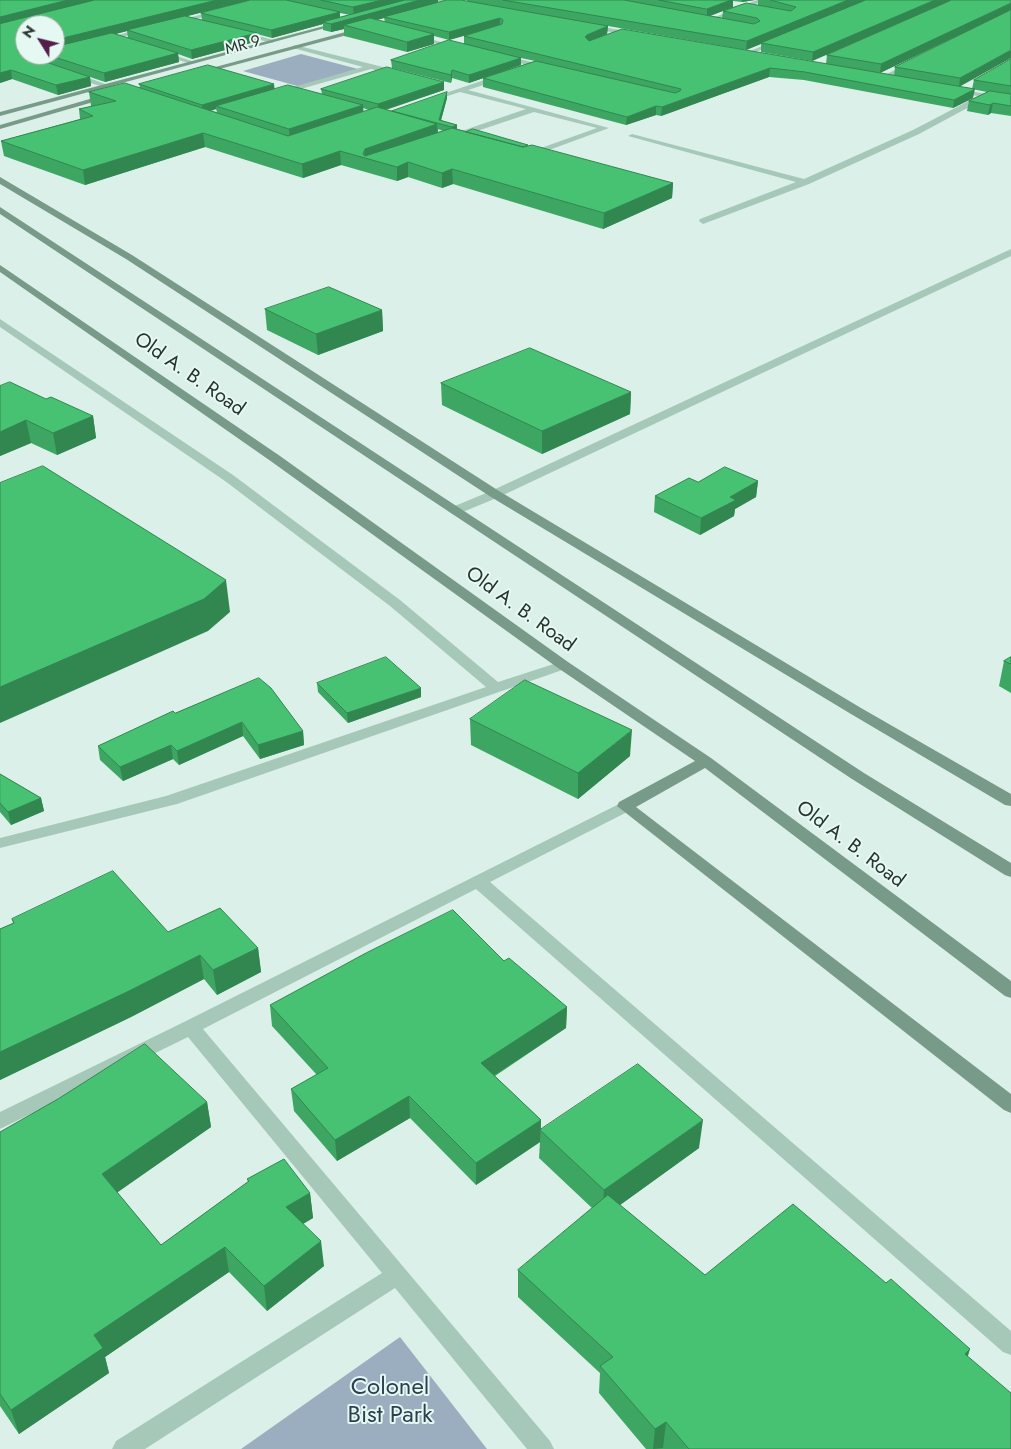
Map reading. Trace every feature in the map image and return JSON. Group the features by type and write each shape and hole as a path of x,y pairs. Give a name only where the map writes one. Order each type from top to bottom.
{"main road":[{"path":"433,4 464,0"},
{"name":"MR 9","path":"0,114 347,19"},
{"name":"MR 9","path":"192,74 374,26"},
{"path":"0,128 116,94"},
{"path":"0,108 15,104 50,100"},
{"path":"0,180 129,257 495,494 856,711 1011,801"},
{"name":"Old A. B. Road","path":"0,210 858,776 1011,871"},
{"name":"Old A. B. Road","path":"2,271 276,459 563,665 706,761 1011,991"},
{"path":"706,761 625,806 1011,1106"}],"street":[{"path":"708,21 762,0"},
{"path":"452,3 470,6"},
{"path":"730,3 763,11"},
{"path":"168,24 231,8"},
{"path":"337,15 347,19"},
{"path":"187,19 206,24"},
{"path":"699,19 726,24"},
{"path":"583,26 641,36"},
{"path":"93,42 150,28"},
{"path":"234,32 272,41"},
{"path":"606,39 623,33"},
{"path":"410,35 464,48"},
{"path":"113,38 130,43"},
{"path":"765,58 742,54 786,38"},
{"path":"427,50 464,39"},
{"path":"296,47 407,76"},
{"path":"148,49 192,62"},
{"path":"490,55 553,70"},
{"path":"882,78 920,60"},
{"path":"271,96 390,61"},
{"path":"516,71 534,65"},
{"path":"212,69 228,74"},
{"path":"68,74 104,85"},
{"path":"425,102 507,74"},
{"path":"873,76 901,81"},
{"path":"443,85 604,128 523,158"},
{"path":"271,86 306,96"},
{"path":"960,91 968,86"},
{"path":"950,89 1011,100"},
{"path":"703,222 806,182 942,120 986,96"},
{"path":"469,143 451,138 534,109"},
{"path":"632,136 806,182"},
{"path":"454,511 495,494 1011,252"},
{"path":"0,322 237,484 395,603 496,688"},
{"path":"0,843 171,800 563,665"},
{"path":"0,1121 191,1027 625,806"},
{"path":"478,881 1011,1345"},
{"path":"191,1027 542,1449"},
{"path":"124,1449 397,1275"}],"green space":[{"path":"301,54 358,69 301,87 243,71"},
{"name":"Colonel Bist Park","path":"400,1337 487,1449 241,1449"}],"building":[{"path":"0,0 68,0 0,17"},
{"path":"95,0 217,0 65,38 65,15 36,15"},
{"path":"251,0 286,0 340,12 271,30 201,13"},
{"path":"321,0 382,0 353,7"},
{"path":"405,0 420,0 331,24 323,22"},
{"path":"447,0 461,0 608,26 587,35 585,37 589,41 622,29 975,89 954,100 805,72 770,68 662,107 656,106 627,117 483,78 536,61 675,93 681,89 464,36 502,24 503,20 500,18 449,32 384,17"},
{"path":"503,0 624,0 754,24 760,21 757,18 723,11 746,3 791,11 796,7 770,0 848,0 747,41"},
{"path":"659,0 731,0 707,9"},
{"path":"866,0 935,0 813,52 761,43"},
{"path":"952,0 1011,0 1011,3 881,64 827,55"},
{"path":"1011,10 1011,50 960,78 895,67"},
{"path":"185,16 257,33 191,50 127,30"},
{"path":"370,18 434,34 407,42 344,25"},
{"path":"15,20 15,65 55,65 90,77 56,85 11,70 0,73 0,24"},
{"path":"112,33 178,53 104,73 65,60 65,45"},
{"path":"449,40 521,58 469,75 452,70 451,75 391,60"},
{"path":"1011,59 1011,86 974,80"},
{"path":"208,65 274,84 202,105 139,84"},
{"path":"387,67 444,82 378,104 321,89"},
{"path":"125,83 288,136 377,107 437,124 365,149 363,154 365,156 452,128 523,147 532,145 673,183 604,213 452,169 442,173 408,162 397,167 340,151 302,164 203,133 83,170 1,141 93,116 79,109 116,101 89,92"},
{"path":"288,85 363,105 289,129 216,106"},
{"path":"990,91 1011,94 1011,106 969,101"},
{"path":"447,92 439,120 457,125 452,127 392,111"},
{"path":"473,129 528,145 523,147 466,132"},
{"path":"329,287 382,310 316,334 265,309"},
{"path":"530,348 631,392 542,431 441,383"},
{"path":"10,382 46,399 51,397 93,416 53,433 26,420 0,432 0,386"},
{"path":"43,466 226,580 204,599 0,687 0,483"},
{"path":"725,467 758,481 730,497 736,500 701,518 655,496 689,478 698,482"},
{"path":"386,657 421,688 347,713 317,683"},
{"path":"1011,657 1011,664 1004,661"},
{"path":"259,678 271,688 303,731 258,745 242,722 177,751 171,745 120,767 98,746 173,711 175,713"},
{"path":"525,680 632,730 578,773 470,719"},
{"path":"0,774 41,798 8,812 0,803"},
{"path":"113,871 168,932 220,908 258,948 213,970 200,955 0,1052 0,929 14,923 12,919"},
{"path":"453,910 504,961 509,958 567,1007 481,1063 541,1120 476,1163 409,1096 335,1140 291,1089 328,1068 270,1005 366,953"},
{"path":"145,1044 207,1102 102,1174 161,1245 249,1181 247,1179 284,1159 310,1193 286,1207 321,1241 264,1286 225,1247 94,1335 103,1348 11,1410 0,1394 0,1132 58,1099"},
{"path":"638,1064 703,1120 604,1190 540,1130"},
{"path":"608,1195 705,1275 793,1204 886,1283 891,1279 970,1349 965,1354 1011,1393 1011,1449 689,1449 666,1422 655,1429 600,1366 613,1357 518,1270"}]}
